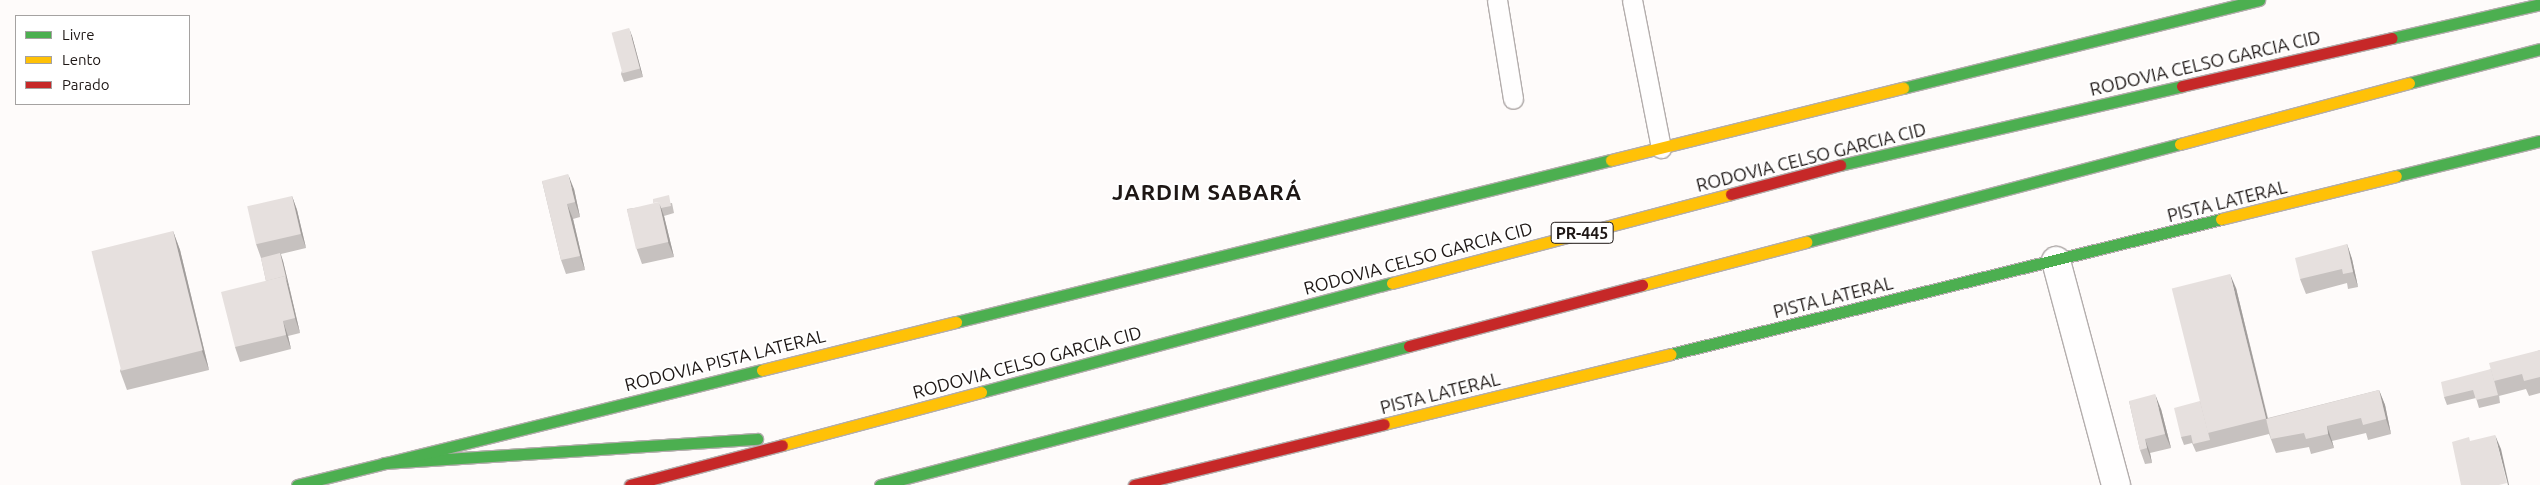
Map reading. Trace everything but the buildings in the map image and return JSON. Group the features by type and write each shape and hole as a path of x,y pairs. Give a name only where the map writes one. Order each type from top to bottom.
{"main road":[{"path":"1661,148 2259,0"},
{"name":"RODOVIA CELSO GARCIA CID","path":"630,485 1840,166 2540,4"},
{"path":"880,485 2540,49"},
{"name":"PISTA LATERAL","path":"1134,485 2056,261 2540,141"},
{"name":"RODOVIA PISTA LATERAL","path":"297,485 1661,148"},
{"path":"384,463 818,435"}],"street":[{"path":"2056,261 2116,485"}],"lane":[{"path":"1497,0 1513,99"},
{"path":"1632,0 1661,148"}],"traffic: fast":[{"path":"1903,88 2259,0"},
{"path":"2392,38 2540,4"},
{"path":"2409,83 2540,49"},
{"path":"1840,165 2182,86"},
{"path":"2396,176 2540,141"},
{"path":"1806,242 2180,144"},
{"path":"956,322 1611,160"},
{"path":"1671,354 2221,219"},
{"path":"981,392 1392,283"},
{"path":"880,485 1409,346"},
{"path":"297,485 762,370"},
{"path":"384,463 757,439"}],"traffic: slow":[{"path":"2180,144 2409,83"},
{"path":"1611,160 1903,88"},
{"path":"2221,219 2396,176"},
{"path":"1392,283 1731,194"},
{"path":"1642,285 1806,242"},
{"path":"762,370 956,322"},
{"path":"1384,424 1671,354"},
{"path":"782,445 981,392"}],"traffic: jam":[{"path":"2182,86 2392,38"},
{"path":"1731,194 1840,165"},
{"path":"1409,346 1642,285"},
{"path":"1134,485 1384,424"},
{"path":"630,485 782,445"}],"district":[{"name":"JARDIM SABARÁ","path":"1207,192"}]}
